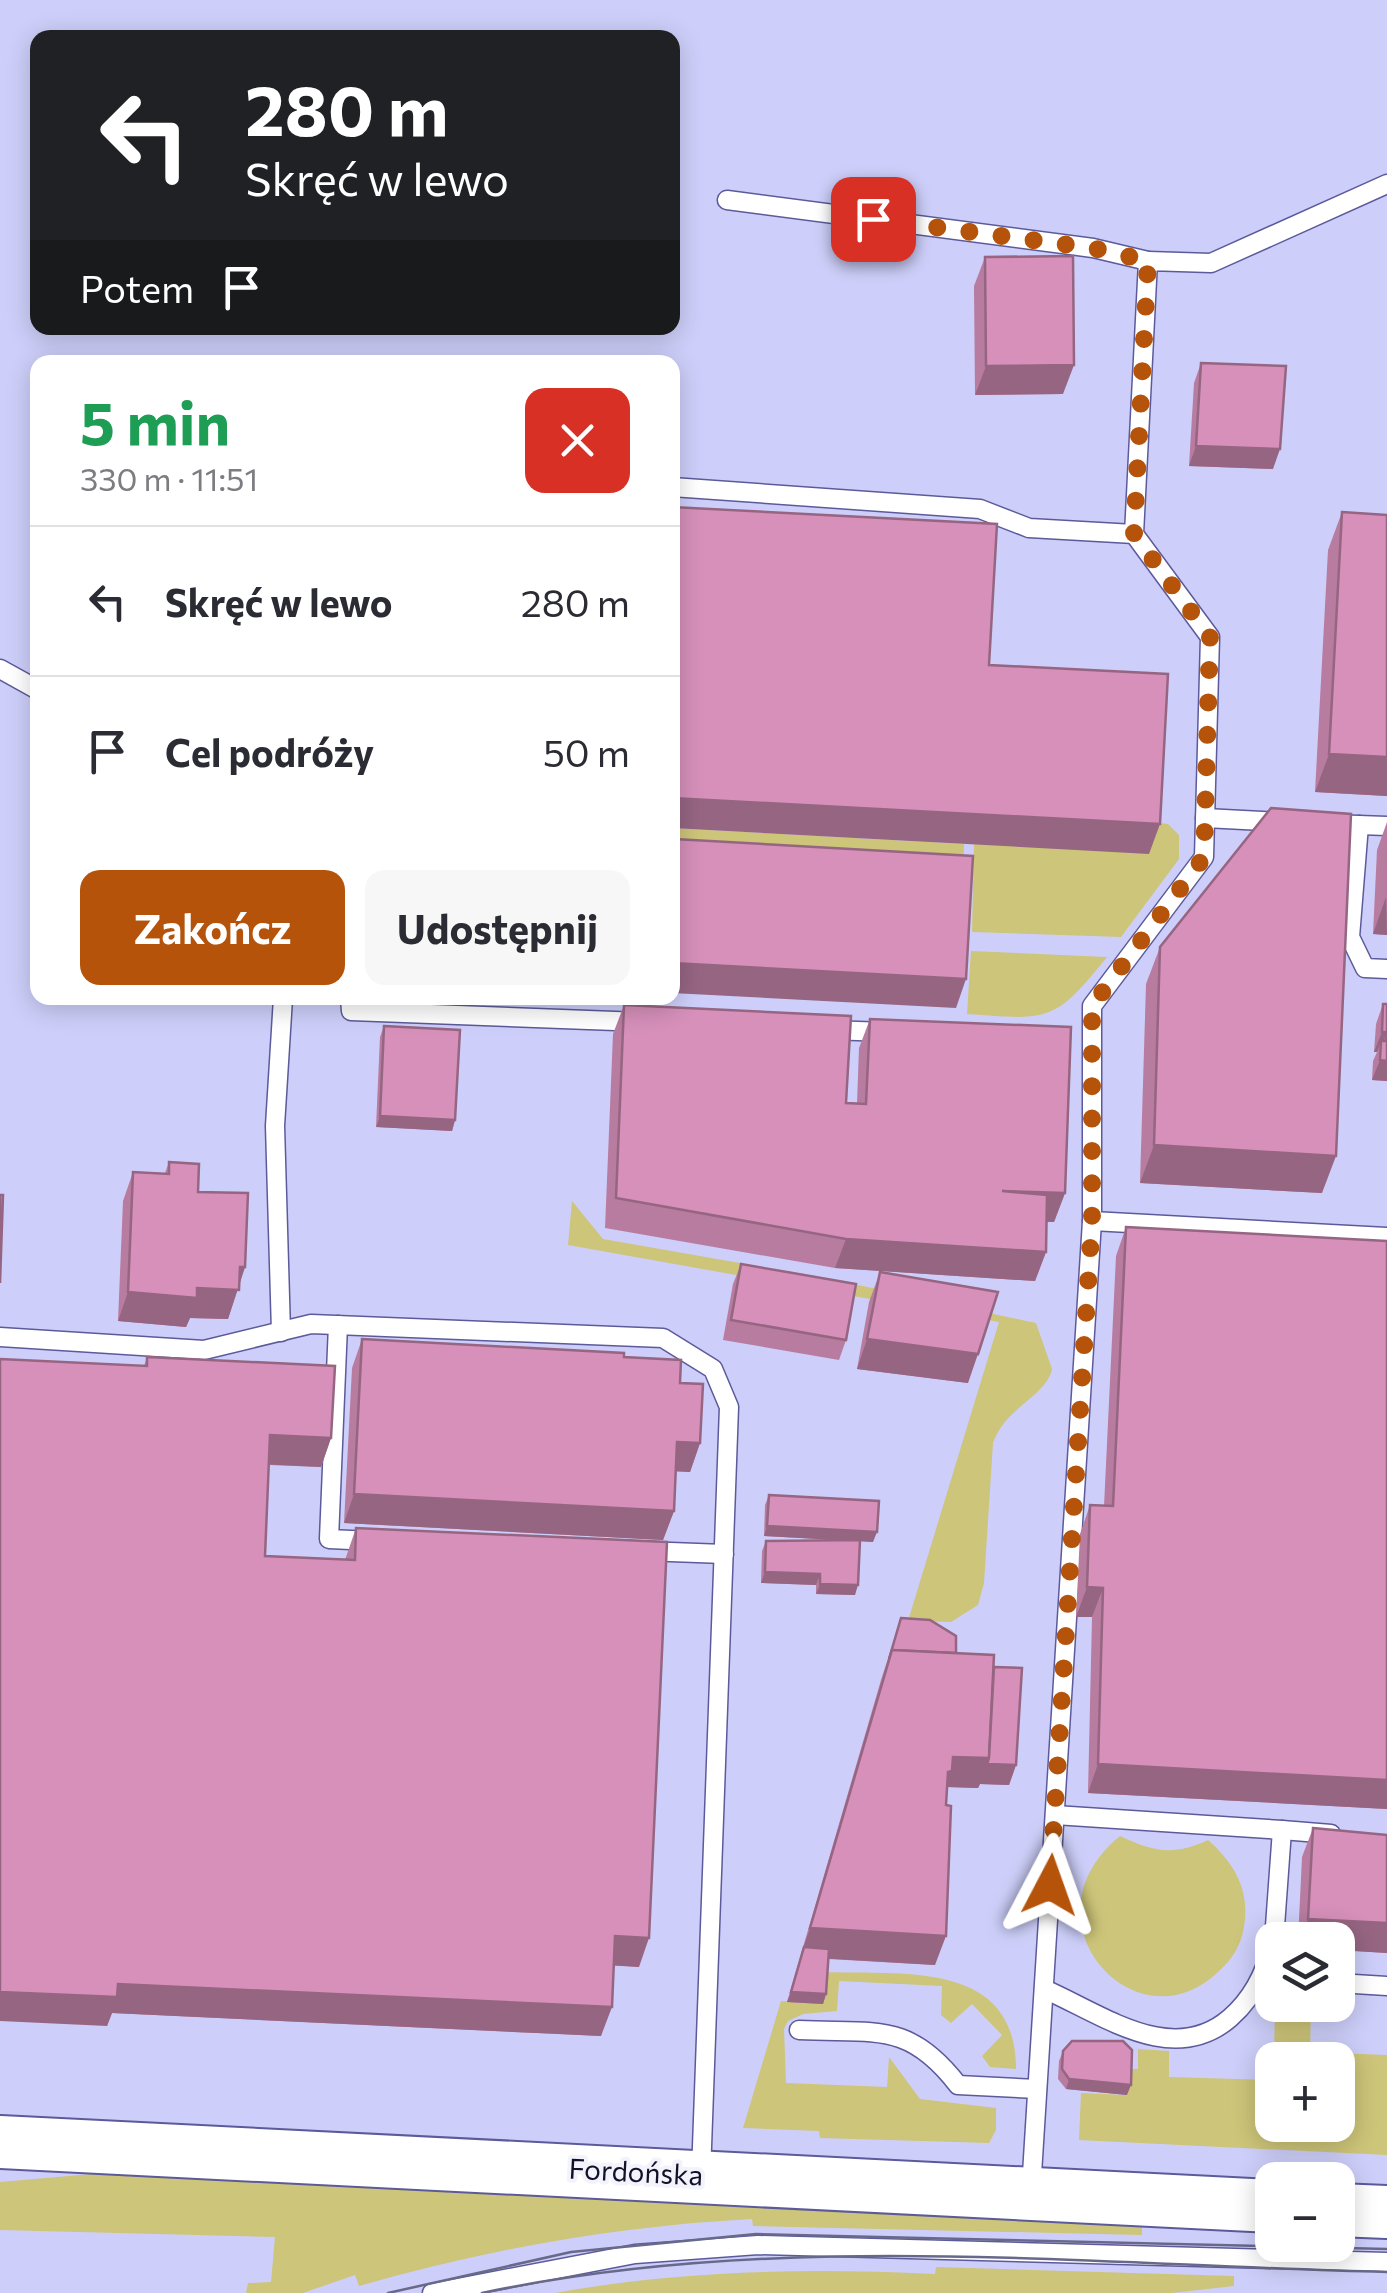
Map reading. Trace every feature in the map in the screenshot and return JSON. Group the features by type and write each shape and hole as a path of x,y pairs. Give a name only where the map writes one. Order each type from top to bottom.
{"main road":[{"name":"Fordońska","path":"0,2142 1255,2205"},
{"path":"1355,2211 1387,2212"}],"lane":[{"path":"726,200 1093,248 1148,261 1212,264 1387,184"},
{"path":"1030,2192 1092,1221 1081,1040 1092,1006 1204,857 1210,637 1134,534 1148,261"},
{"path":"680,488 980,508 1030,528 1134,534"},
{"path":"0,669 30,686"},
{"path":"1205,818 1387,826"},
{"path":"1359,825 1350,937 1365,968 1387,969"},
{"path":"281,1332 275,1126 283,1005"},
{"path":"351,1005 351,1010 663,1023"},
{"path":"799,1028 916,1033"},
{"path":"1092,1221 1387,1237"},
{"path":"0,1337 204,1350 311,1324 663,1338 713,1369 729,1407 701,2175"},
{"path":"338,1325 330,1539 388,1542"},
{"path":"625,1550 724,1554"},
{"path":"1055,1815 1352,1835"},
{"path":"1275,1922 1282,1830"},
{"path":"1355,1984 1387,1986"},
{"path":"1044,1990 1136,2031 1172,2041 1192,2040 1217,2029 1255,1992"},
{"path":"799,2030 901,2035 934,2054 958,2085 1037,2089"},
{"path":"432,2293 604,2259 758,2246 1387,2262"}],"shaded area":[{"path":"1151,822 1168,824 1179,835 1179,859 1121,937 972,932 974,844"},
{"path":"680,828 964,844 963,885 680,851"},
{"path":"971,951 1107,957 1061,1006 1033,1016 1016,1017 967,1014"},
{"path":"572,1201 603,1239 830,1279 1036,1323 1052,1369 1042,1387 999,1430 993,1443 984,1583 978,1605 951,1622 908,1621 999,1322 568,1245"},
{"path":"1120,1836 1164,1850 1208,1840 1238,1879 1245,1914 1238,1946 1218,1972 1186,1992 1153,1996 1124,1986 1100,1965 1084,1936 1081,1903 1092,1869"},
{"path":"824,1972 919,1975 949,1980 976,1991 997,2008 1011,2033 1016,2069 990,2067 982,2056 1002,2035 972,2004 951,2023 941,2015 942,1986 839,1981 837,2011 803,2014 788,2021 784,2029 786,2083 887,2087 889,2057 920,2099 996,2108 996,2130 989,2143 820,2138 819,2131 743,2128 781,2001 822,2004"},
{"path":"1275,2022 1311,2022 1310,2042 1274,2042"},
{"path":"1138,2049 1169,2051 1169,2077 1255,2080 1255,2142 1355,2142 1355,2054 1387,2055 1387,2155 1079,2140 1081,2093 1127,2095 1128,2069 1138,2069"},
{"path":"126,2171 1142,2224 1142,2235 753,2226 752,2219 652,2227 554,2241 359,2286 355,2275 303,2293 246,2293 248,2283 271,2282 275,2237 0,2230 0,2182"},
{"path":"936,2267 1234,2276 1234,2286 1172,2293 555,2293 697,2275 792,2271 935,2274"}],"building":[{"path":"1073,256 1074,365 986,366 985,257"},
{"path":"1201,363 1286,366 1280,449 1196,446"},
{"path":"680,507 997,524 989,665 1168,674 1160,824 680,798"},
{"path":"1342,512 1387,515 1387,757 1329,754"},
{"path":"1271,808 1351,814 1336,1156 1154,1145 1160,947"},
{"path":"680,839 973,856 966,979 680,963"},
{"path":"1383,1004 1387,1004 1387,1032 1382,1032"},
{"path":"624,1005 851,1016 846,1103 866,1104 870,1019 1071,1027 1065,1193 1002,1191 1047,1195 1046,1252 846,1239 616,1198"},
{"path":"384,1026 460,1030 455,1120 380,1116"},
{"path":"1387,1033 1387,1061 1380,1060 1381,1041 1386,1041"},
{"path":"169,1162 199,1164 198,1192 248,1193 245,1267 240,1267 239,1290 197,1288 197,1298 128,1292 133,1172 169,1174"},
{"path":"0,1195 3,1195 0,1283"},
{"path":"1126,1227 1387,1241 1387,1780 1098,1764 1103,1588 1087,1587 1090,1505 1113,1506"},
{"path":"741,1264 856,1284 846,1340 731,1320"},
{"path":"880,1272 998,1292 978,1354 867,1339"},
{"path":"362,1339 624,1353 624,1357 681,1360 680,1383 703,1384 700,1443 677,1442 674,1511 354,1494"},
{"path":"147,1357 335,1366 331,1438 270,1435 265,1556 355,1560 356,1528 667,1542 649,1938 615,1936 612,2007 118,1984 117,1997 0,1992 0,1359 147,1366"},
{"path":"769,1495 879,1501 877,1532 767,1526"},
{"path":"860,1540 858,1585 820,1584 820,1574 765,1572 766,1541"},
{"path":"901,1618 930,1620 956,1636 956,1653 892,1650 889,1659"},
{"path":"892,1650 994,1655 989,1758 953,1757 952,1771 948,1772 946,1805 951,1806 946,1936 810,1928"},
{"path":"994,1667 1022,1668 1016,1765 987,1764"},
{"path":"1313,1828 1387,1835 1387,1923 1308,1919"},
{"path":"804,1947 829,1949 826,1994 791,1992"},
{"path":"1072,2041 1123,2041 1132,2050 1131,2085 1069,2079 1062,2069 1063,2051"}],"tram line":[{"path":"388,2293 571,2252 756,2234 1387,2249"},
{"path":"482,2293 594,2274 706,2262 820,2257 1047,2259 1387,2272"}],"route":[{"path":"873,219 1093,248 1148,261 1134,534 1210,637 1204,857 1092,1006 1092,1221 1050,1885"}]}
